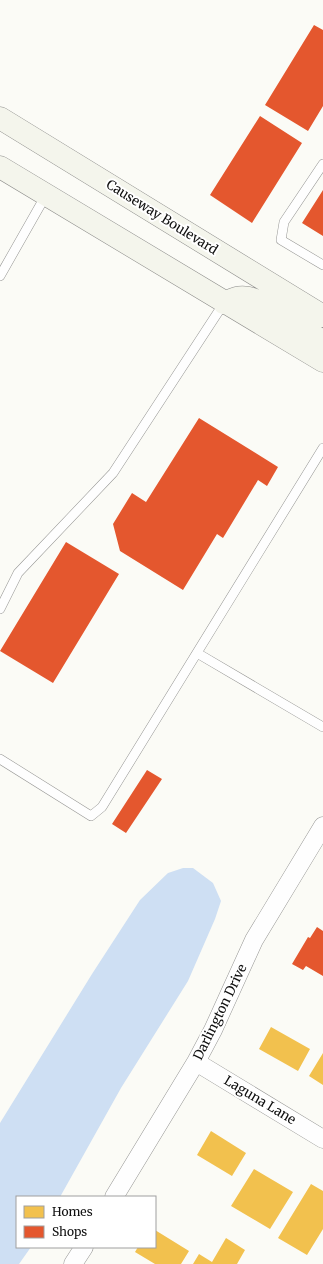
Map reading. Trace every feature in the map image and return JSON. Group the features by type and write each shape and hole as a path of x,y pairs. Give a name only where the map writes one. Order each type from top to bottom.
{"main road":[{"name":"Causeway Boulevard","path":"0,118 323,316"},
{"path":"0,167 224,303 323,361"},
{"path":"224,303 238,297 246,297 255,300 323,341"}],"street":[{"name":"Darlington Drive","path":"115,1196 196,1062 213,1030 254,940 323,826"},
{"name":"Laguna Lane","path":"196,1062 323,1139"},
{"path":"74,1264 83,1248"}],"lane":[{"path":"323,164 284,222 281,240 323,265"},
{"path":"0,276 46,195"},
{"path":"0,609 18,573 113,473 224,303"},
{"path":"0,759 91,816 102,807 321,453"},
{"path":"197,653 323,728"}],"water":[{"path":"183,868 193,868 213,883 221,901 215,919 188,981 121,1088 61,1196 16,1196 16,1248 30,1248 19,1264 0,1264 0,1123 92,974 140,900 168,873"}],"building: Homes":[{"path":"271,1027 310,1049 298,1071 259,1049"},
{"path":"323,1053 323,1085 309,1076"},
{"path":"211,1131 246,1153 232,1176 197,1155"},
{"path":"254,1169 293,1192 270,1229 231,1206"},
{"path":"311,1184 323,1191 323,1229 307,1255 278,1238"},
{"path":"156,1231 189,1251 181,1264 155,1264 135,1252 137,1248 156,1248"},
{"path":"226,1238 245,1250 237,1264 193,1264 199,1254 212,1262"}],"building: Shops":[{"path":"314,25 323,30 323,106 308,131 265,105"},
{"path":"260,116 302,143 252,223 210,195"},
{"path":"323,190 323,236 302,223"},
{"path":"199,418 278,467 267,486 258,480 223,538 217,534 183,590 120,551 113,524 132,493 146,502"},
{"path":"66,542 119,574 53,683 0,651"},
{"path":"147,770 162,779 126,833 112,824"},
{"path":"317,927 323,931 323,976 306,966 303,970 292,964 308,937 310,938"}]}
